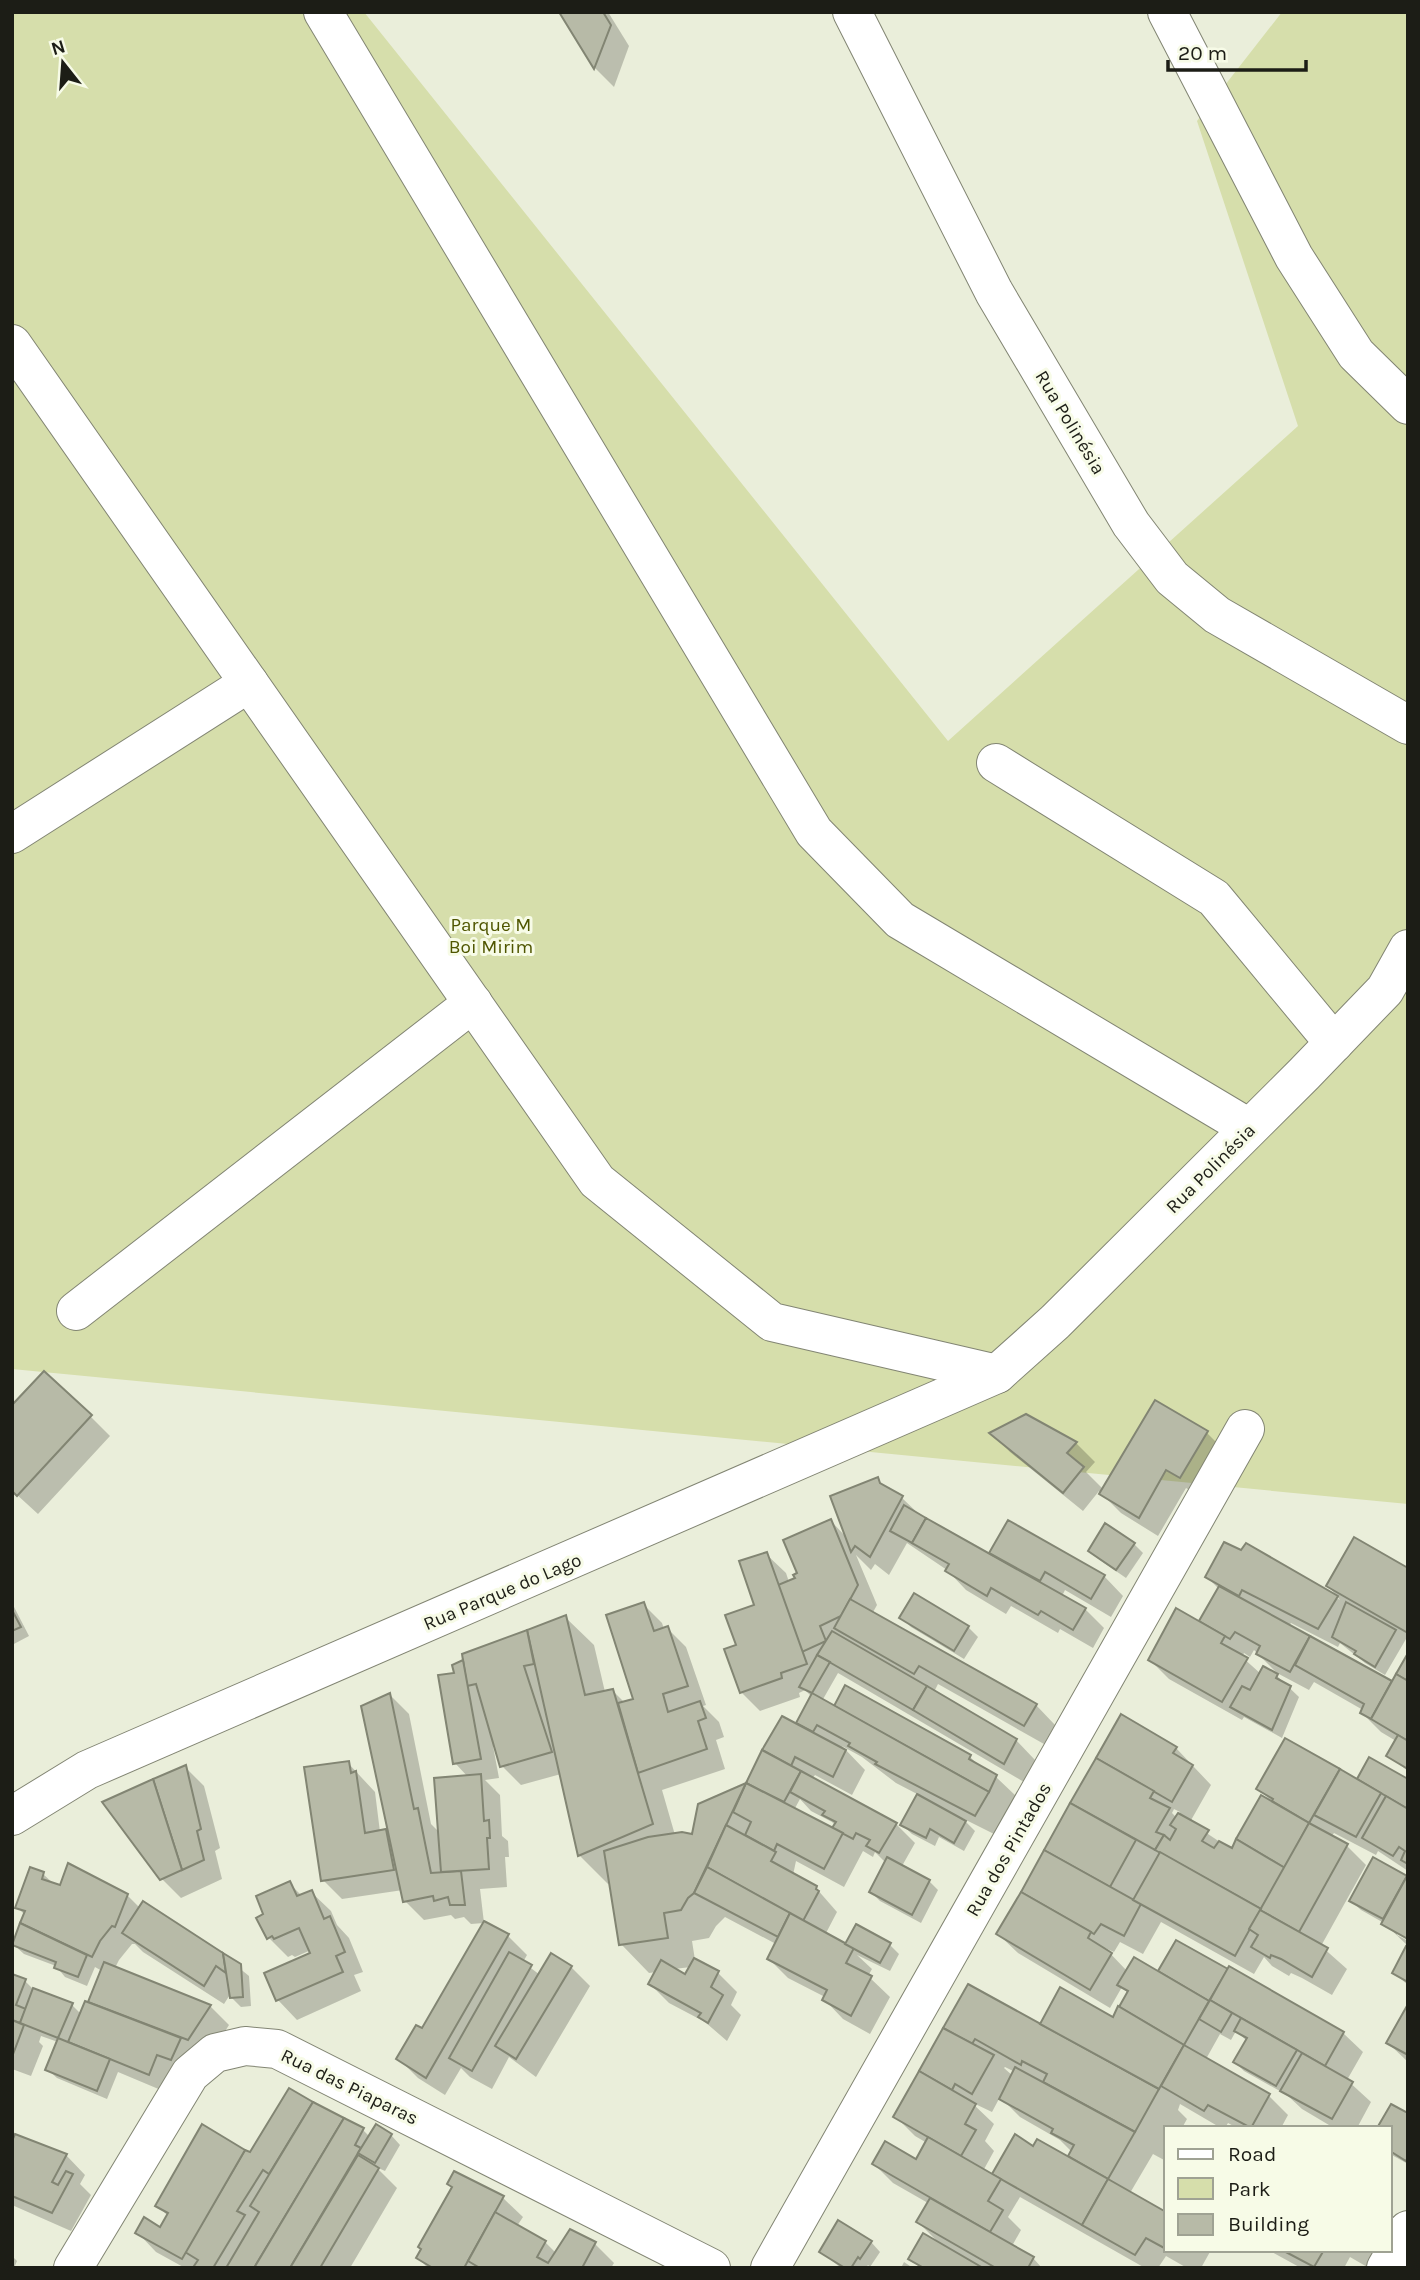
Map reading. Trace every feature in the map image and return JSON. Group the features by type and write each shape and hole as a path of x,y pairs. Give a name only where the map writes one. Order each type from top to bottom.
{"street":[{"path":"323,12 814,832 900,920 1250,1128"},
{"name":"Rua Polinésia","path":"852,12 994,292 1131,524 1172,578 1217,615 1408,725"},
{"path":"1167,12 1294,257 1356,354 1408,405"},
{"path":"12,344 29,393 249,683 597,1181 772,1322 997,1374"},
{"path":"12,834 249,683"},
{"path":"996,763 1214,898 1334,1043"},
{"name":"Rua Polinésia","path":"997,1374 1055,1322 1334,1043 1385,990 1408,949"},
{"path":"76,1311 473,1003"},
{"name":"Rua Parque do Lago","path":"12,1816 87,1770 137,1747 616,1542 997,1374"},
{"name":"Rua dos Pintados","path":"771,2268 1245,1429"},
{"name":"Rua das Piaparas","path":"73,2268 190,2074 215,2053 245,2046 277,2049 711,2268"},
{"path":"1387,2268 1408,2230"}],"green space":[{"name":"Parque M Boi Mirim","path":"12,12 364,12 948,741 1298,426 1197,121 1282,12 1408,12 1408,1504 12,1369"}],"building":[{"path":"559,12 603,12 611,25 594,69"},
{"path":"44,1371 92,1415 17,1496 12,1491 12,1405"},
{"path":"1155,1400 1208,1431 1180,1478 1166,1470 1139,1518 1099,1494"},
{"path":"1026,1414 1077,1442 1067,1453 1084,1467 1063,1493 989,1433"},
{"path":"878,1477 880,1483 903,1496 870,1557 855,1546 851,1552 830,1496"},
{"path":"904,1505 926,1518 912,1543 890,1531"},
{"path":"926,1518 1086,1608 1073,1630 1041,1611 1038,1615 991,1588 987,1596 945,1571 949,1564 912,1543"},
{"path":"831,1519 858,1585 841,1616 820,1626 826,1641 802,1652 778,1585 795,1578 793,1575 797,1573 783,1540"},
{"path":"1008,1520 1105,1575 1091,1599 1045,1572 1040,1581 989,1553"},
{"path":"1105,1523 1135,1543 1116,1570 1088,1551"},
{"path":"1354,1537 1408,1568 1408,1633 1326,1586"},
{"path":"1224,1542 1241,1550 1246,1543 1338,1596 1318,1629 1242,1590 1239,1596 1205,1577"},
{"path":"767,1552 807,1664 781,1673 782,1678 740,1693 724,1649 736,1645 725,1615 754,1605 739,1561"},
{"path":"1219,1586 1310,1636 1290,1672 1256,1654 1260,1646 1235,1632 1230,1639 1199,1621"},
{"path":"914,1593 969,1626 954,1651 899,1618"},
{"path":"850,1599 1037,1704 1024,1726 919,1666 914,1674 834,1628"},
{"path":"644,1602 654,1631 668,1626 688,1686 663,1694 668,1712 700,1701 706,1718 698,1721 707,1749 638,1773 618,1703 633,1699 606,1615"},
{"path":"1346,1602 1396,1630 1375,1667 1354,1654 1356,1651 1332,1637"},
{"path":"1176,1608 1225,1636 1221,1643 1248,1658 1222,1702 1148,1660"},
{"path":"12,1610 21,1627 12,1631"},
{"path":"566,1615 585,1695 613,1689 653,1824 578,1856 527,1630"},
{"path":"527,1630 534,1664 524,1666 552,1752 500,1767 476,1684 467,1686 462,1654"},
{"path":"832,1631 927,1686 913,1710 817,1655"},
{"path":"1310,1636 1392,1681 1371,1719 1360,1713 1364,1704 1295,1665"},
{"path":"1408,1653 1408,1681 1396,1674"},
{"path":"817,1655 830,1662 812,1693 799,1687"},
{"path":"463,1660 481,1759 453,1764 438,1675 454,1673 452,1665"},
{"path":"1263,1666 1278,1674 1276,1678 1291,1686 1272,1730 1230,1707 1242,1686 1250,1690"},
{"path":"1396,1674 1408,1681 1408,1741 1371,1719"},
{"path":"845,1685 971,1755 969,1759 997,1775 989,1792 834,1706"},
{"path":"927,1686 1017,1739 1004,1764 913,1710"},
{"path":"390,1693 414,1809 418,1808 431,1873 461,1871 465,1905 450,1905 448,1897 434,1901 433,1896 403,1902 361,1706"},
{"path":"812,1693 989,1792 975,1816 875,1764 877,1762 848,1746 850,1743 817,1725 813,1732 796,1723"},
{"path":"1121,1714 1177,1747 1173,1753 1193,1765 1172,1802 1096,1758"},
{"path":"782,1716 846,1750 833,1777 795,1757 791,1766 762,1750"},
{"path":"1398,1735 1408,1741 1408,1769 1386,1756"},
{"path":"1285,1738 1340,1769 1309,1823 1256,1789"},
{"path":"762,1750 801,1771 784,1802 746,1783"},
{"path":"1369,1757 1408,1779 1408,1809 1357,1779"},
{"path":"1096,1758 1154,1791 1150,1798 1170,1808 1156,1832 1164,1835 1155,1850 1070,1803"},
{"path":"349,1761 351,1773 356,1771 365,1833 386,1829 394,1870 321,1881 304,1767"},
{"path":"186,1765 201,1829 197,1831 204,1860 182,1870 153,1779"},
{"path":"1340,1769 1381,1793 1356,1837 1314,1815"},
{"path":"801,1771 897,1823 879,1853 866,1846 870,1840 856,1833 853,1839 832,1828 836,1822 822,1815 825,1811 790,1792"},
{"path":"481,1774 484,1821 489,1820 489,1869 441,1872 434,1778"},
{"path":"153,1779 182,1870 160,1880 102,1802"},
{"path":"746,1783 843,1833 824,1869 777,1844 774,1851 745,1835 751,1822 733,1812"},
{"path":"746,1783 694,1893 681,1910 664,1913 668,1938 619,1945 604,1851 648,1837 682,1832 692,1834 698,1804"},
{"path":"917,1794 966,1821 954,1843 930,1829 926,1838 900,1825"},
{"path":"1261,1795 1309,1823 1285,1868 1236,1839"},
{"path":"1386,1796 1408,1809 1408,1864 1401,1860 1405,1851 1399,1847 1393,1856 1362,1838"},
{"path":"1070,1803 1136,1840 1110,1887 1044,1850"},
{"path":"1178,1813 1209,1830 1202,1841 1214,1848 1219,1841 1232,1848 1236,1839 1285,1868 1261,1909 1155,1850 1164,1835 1170,1840 1176,1829 1170,1825"},
{"path":"1309,1823 1348,1844 1299,1932 1260,1910"},
{"path":"726,1825 776,1852 771,1861 817,1886 819,1891 803,1921 707,1867"},
{"path":"1044,1850 1141,1904 1124,1936 1101,1924 1094,1934 1021,1892"},
{"path":"1160,1852 1261,1909 1235,1956 1133,1900"},
{"path":"887,1857 930,1880 912,1915 869,1892"},
{"path":"1373,1857 1407,1876 1383,1919 1349,1901"},
{"path":"68,1863 128,1894 115,1927 112,1926 100,1941 92,1957 20,1923 25,1911 15,1908 30,1867 44,1872 42,1879 60,1885"},
{"path":"707,1867 790,1913 778,1937 694,1893"},
{"path":"1408,1876 1408,1939 1381,1924"},
{"path":"290,1881 297,1896 312,1890 324,1919 330,1916 345,1952 336,1956 343,1972 276,2001 264,1973 310,1953 299,1928 274,1939 272,1936 267,1939 256,1918 263,1914 256,1896"},
{"path":"1021,1892 1091,1932 1088,1938 1112,1953 1090,1990 996,1934"},
{"path":"143,1901 223,1953 226,1973 216,1966 204,1986 122,1933"},
{"path":"1260,1910 1328,1948 1312,1977 1281,1959 1271,1955 1270,1958 1251,1947 1258,1935 1249,1929"},
{"path":"790,1913 854,1948 846,1963 872,1976 851,2016 822,2000 827,1990 767,1959"},
{"path":"484,1921 509,1934 426,2078 396,2059 416,2025 422,2028"},
{"path":"20,1923 87,1955 78,1977 54,1968 56,1962 12,1945"},
{"path":"856,1924 891,1943 880,1963 845,1944"},
{"path":"1176,1940 1228,1969 1209,2001 1158,1971"},
{"path":"1406,1946 1408,1947 1408,1982 1392,1973"},
{"path":"509,1952 532,1965 472,2071 449,2058"},
{"path":"223,1953 241,1964 243,1997 230,1998"},
{"path":"551,1953 572,1966 516,2059 495,2046"},
{"path":"1134,1957 1209,2001 1184,2045 1119,2007 1128,1991 1117,1985"},
{"path":"694,1958 719,1971 711,1987 723,1995 708,2023 698,2017 701,2013 648,1984 661,1960 685,1974"},
{"path":"104,1962 211,2005 188,2040 88,2002"},
{"path":"1229,1966 1344,2032 1325,2066 1210,2000"},
{"path":"12,1974 26,1979 16,2005 26,2009 20,2023 12,2020"},
{"path":"968,1984 1159,2089 1135,2132 1043,2082 1047,2074 1022,2061 1021,2065 975,2039 972,2044 943,2028"},
{"path":"1060,1987 1113,2017 1118,2006 1184,2045 1159,2089 1040,2024"},
{"path":"33,1988 73,2003 58,2038 20,2023"},
{"path":"1210,2000 1232,2013 1221,2032 1199,2019"},
{"path":"85,2001 181,2038 171,2060 157,2055 149,2075 68,2042"},
{"path":"1408,2004 1408,2055 1386,2043"},
{"path":"1241,2018 1297,2050 1276,2086 1233,2062 1247,2038 1234,2031"},
{"path":"12,2020 24,2025 12,2057"},
{"path":"943,2028 994,2055 972,2094 955,2084 952,2090 919,2071"},
{"path":"58,2038 110,2059 97,2091 45,2070"},
{"path":"1184,2045 1270,2094 1252,2126 1247,2126 1208,2105 1204,2111 1161,2086"},
{"path":"1302,2053 1353,2082 1332,2119 1280,2091"},
{"path":"1015,2067 1135,2132 1108,2179 1068,2156 1074,2145 1051,2133 1053,2129 999,2099"},
{"path":"919,2071 976,2104 965,2124 976,2130 961,2156 893,2117"},
{"path":"289,2088 313,2102 269,2174 263,2170 237,2211 245,2215 213,2268 197,2268 194,2266 198,2260 185,2252 245,2150 250,2152"},
{"path":"313,2102 344,2118 254,2268 226,2268 259,2212 250,2206"},
{"path":"1391,2104 1408,2113 1406,2161 1392,2152 1392,2126 1378,2126"},
{"path":"344,2118 364,2128 355,2145 361,2148 290,2268 254,2268"},
{"path":"202,2124 245,2150 182,2259 135,2233 144,2217 160,2227 168,2213 155,2206"},
{"path":"376,2124 392,2134 375,2163 358,2153"},
{"path":"15,2134 67,2154 52,2182 58,2185 66,2171 73,2174 52,2213 12,2196 12,2141"},
{"path":"1015,2134 1033,2146 1037,2139 1108,2179 1082,2225 992,2174"},
{"path":"928,2137 1001,2179 988,2201 1003,2210 990,2232 872,2164 885,2141 916,2159"},
{"path":"358,2155 379,2168 320,2268 290,2268"},
{"path":"454,2171 504,2196 464,2268 433,2268 416,2258 421,2249 418,2247 452,2187 447,2184"},
{"path":"1108,2179 1164,2211 1164,2248 1146,2238 1135,2255 1082,2225"},
{"path":"930,2198 1034,2257 1028,2268 996,2268 916,2222"},
{"path":"495,2212 546,2241 537,2257 548,2263 570,2229 596,2242 582,2268 480,2268 468,2261"},
{"path":"838,2220 872,2241 851,2268 845,2268 819,2252"},
{"path":"923,2233 983,2268 924,2268 908,2259"},
{"path":"1286,2252 1323,2252 1314,2267"}]}
